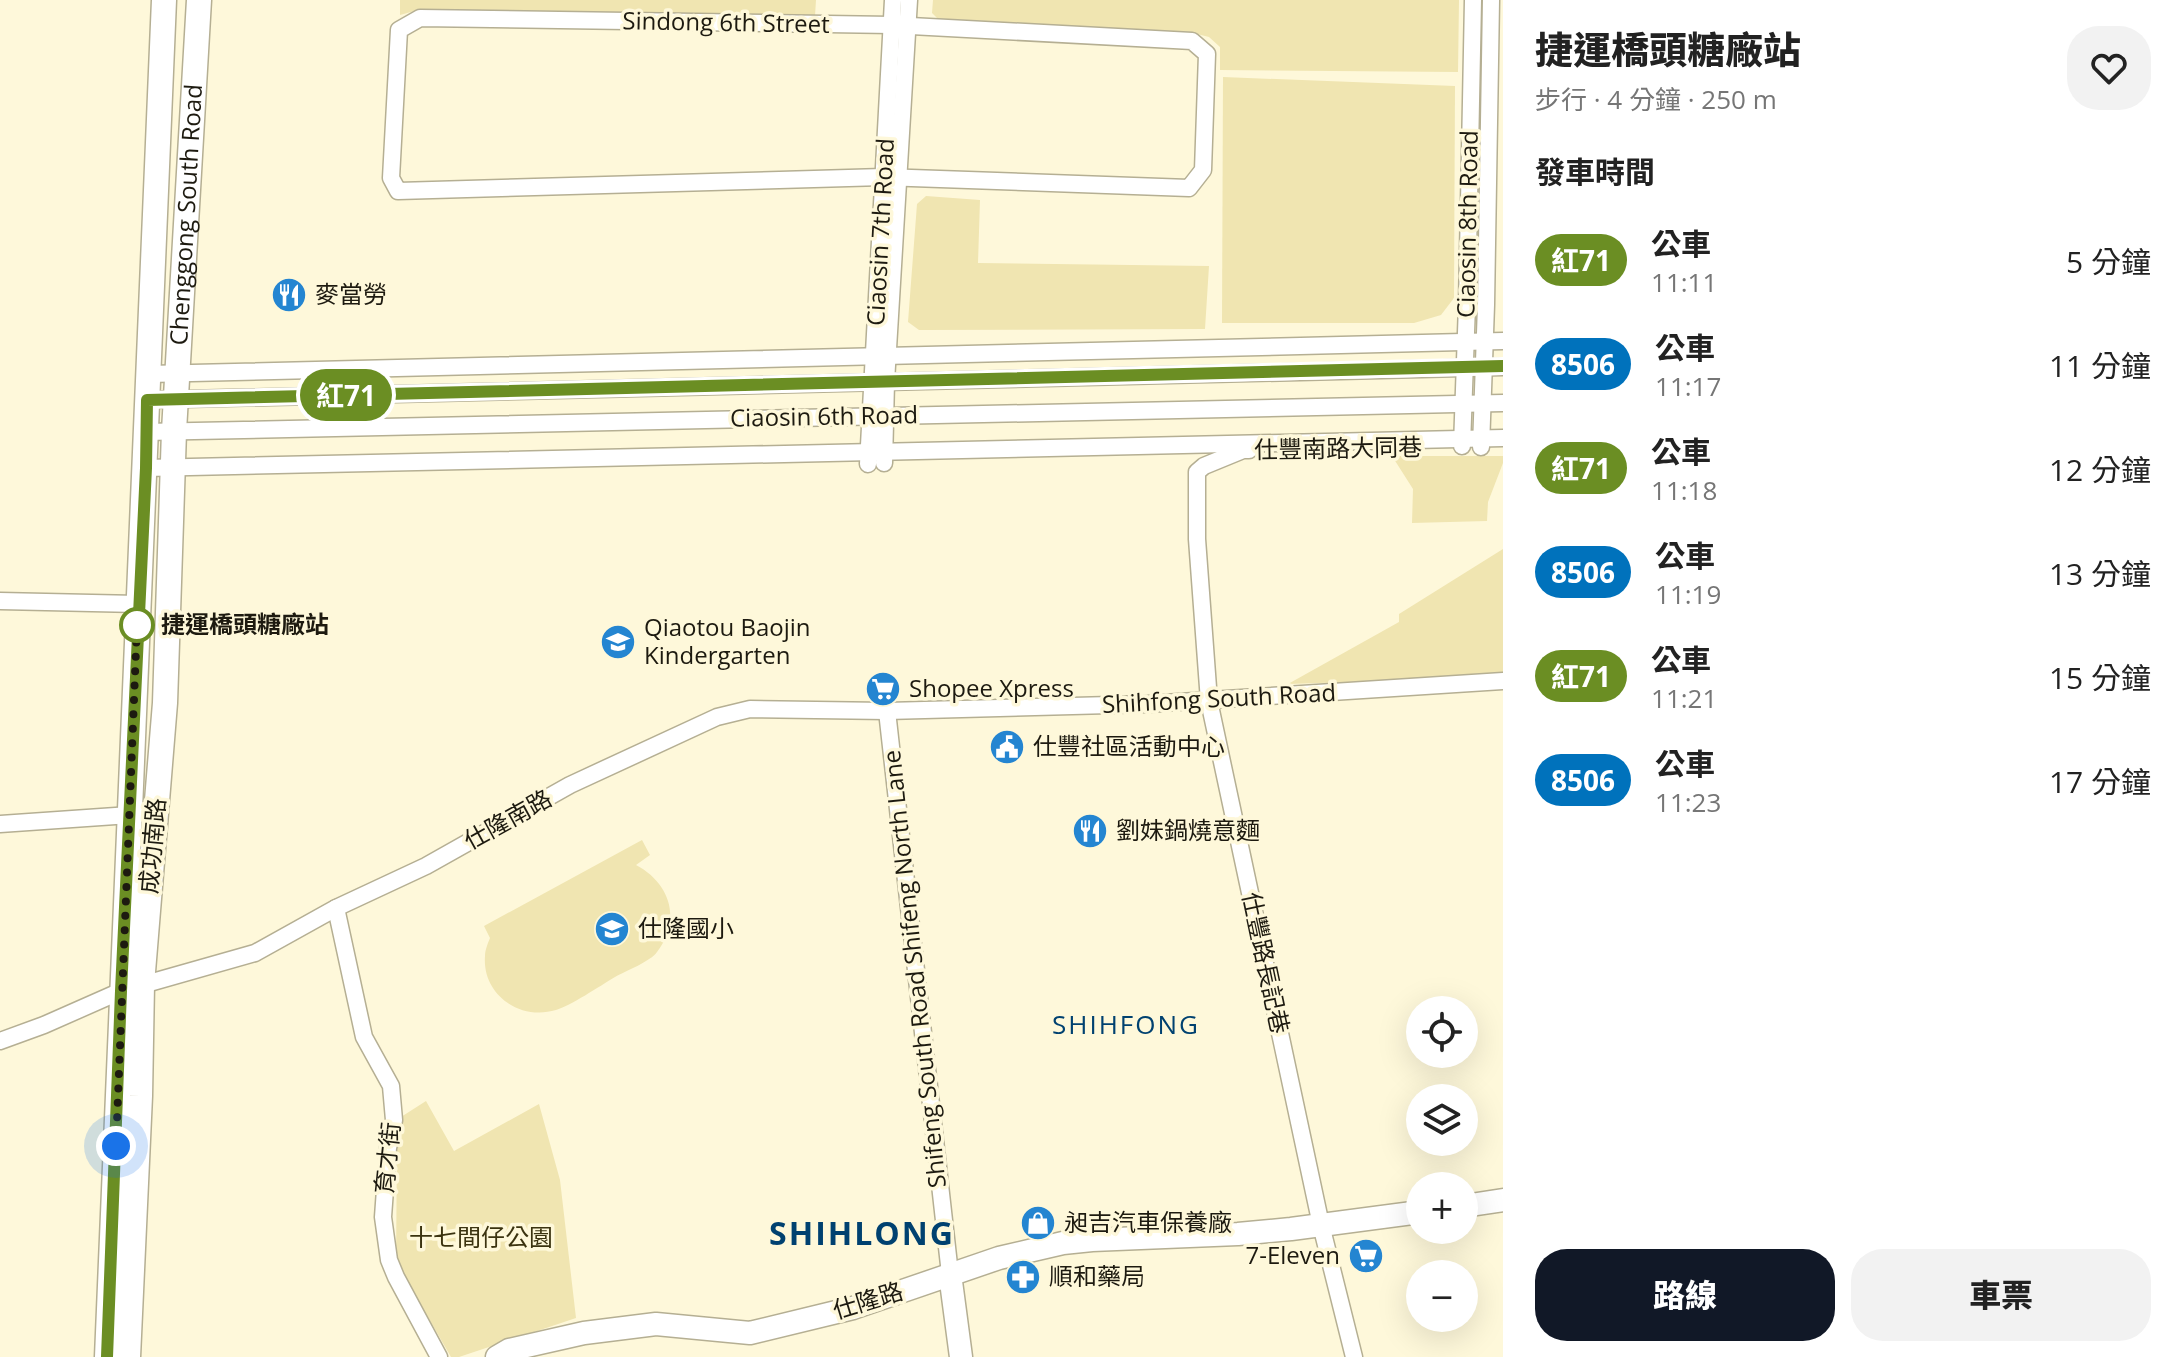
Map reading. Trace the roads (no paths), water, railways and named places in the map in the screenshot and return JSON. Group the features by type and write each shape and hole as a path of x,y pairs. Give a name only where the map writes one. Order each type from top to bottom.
{"main road":[{"name":"Chenggong South Road","path":"147,400 164,0"},
{"name":"Chenggong South Road","path":"174,431 199,0"},
{"name":"成功南路","path":"128,1357 140,1096 132,988 130,815 147,400"},
{"name":"成功南路","path":"107,1357 132,988 165,703 174,431"}],"street":[{"name":"Ciaosin 7th Road","path":"893,0 900,26"},
{"name":"Ciaosin 7th Road","path":"876,458 900,26 909,0"},
{"name":"Ciaosin 8th Road","path":"1462,443 1473,0"},
{"name":"Ciaosin 8th Road","path":"1481,443 1491,0"},
{"name":"Sindong 6th Street","path":"420,18 900,26 1192,41 1207,54 1203,170 1189,188 891,177 398,191 391,178 399,30 420,18"},
{"path":"149,374 1503,341"},
{"name":"Ciaosin 6th Road","path":"147,400 1503,367"},
{"name":"Ciaosin 6th Road","path":"145,432 1503,403"},
{"name":"Ciaosin 6th Road","path":"146,468 876,458 1481,443 1503,438"},
{"name":"仕豐南路大同巷","path":"1197,539 1197,472 1243,450 1462,443"},
{"path":"1481,443 1503,447"},
{"name":"仕豐路長記巷","path":"1197,539 1209,701 1321,1225 1354,1357"},
{"path":"0,601 138,604"},
{"name":"Shihfong South Road","path":"887,711 1071,708 1503,681"},
{"name":"仕隆南路","path":"0,1041 132,988 255,953 336,908 426,866 570,785 717,717 750,709 887,711"},
{"name":"Shifeng South Road Shifeng North Lane","path":"887,711 950,1274"},
{"path":"0,824 130,815"},
{"name":"育才街","path":"336,908 364,1037 391,1086 394,1120 388,1148 383,1217 389,1260 439,1357"},
{"path":"1478,1204 1503,1200"},
{"path":"497,1357 509,1350 584,1333 656,1324 750,1333 853,1308 950,1274 1063,1243 1238,1234 1406,1214"},
{"path":"950,1274 961,1357"}],"place":[{"name":"麥當勞","path":"289,295"},
{"name":"捷運橋頭糖廠站","path":"137,625"},
{"name":"Qiaotou Baojin Kindergarten","path":"618,642"},
{"name":"Shopee Xpress","path":"883,689"},
{"name":"仕豐社區活動中心","path":"1007,747"},
{"name":"劉妹鍋燒意麵","path":"1090,831"},
{"name":"仕隆國小","path":"612,929"},
{"name":"昶吉汽車保養廠","path":"1038,1223"},
{"name":"7-Eleven","path":"1366,1256"},
{"name":"順和藥局","path":"1023,1277"}],"district":[{"name":"SHIHFONG","path":"1126,1025"},
{"name":"SHIHLONG","path":"862,1234"}],"park label":[{"name":"十七間仔公園","path":"481,1238"}]}
